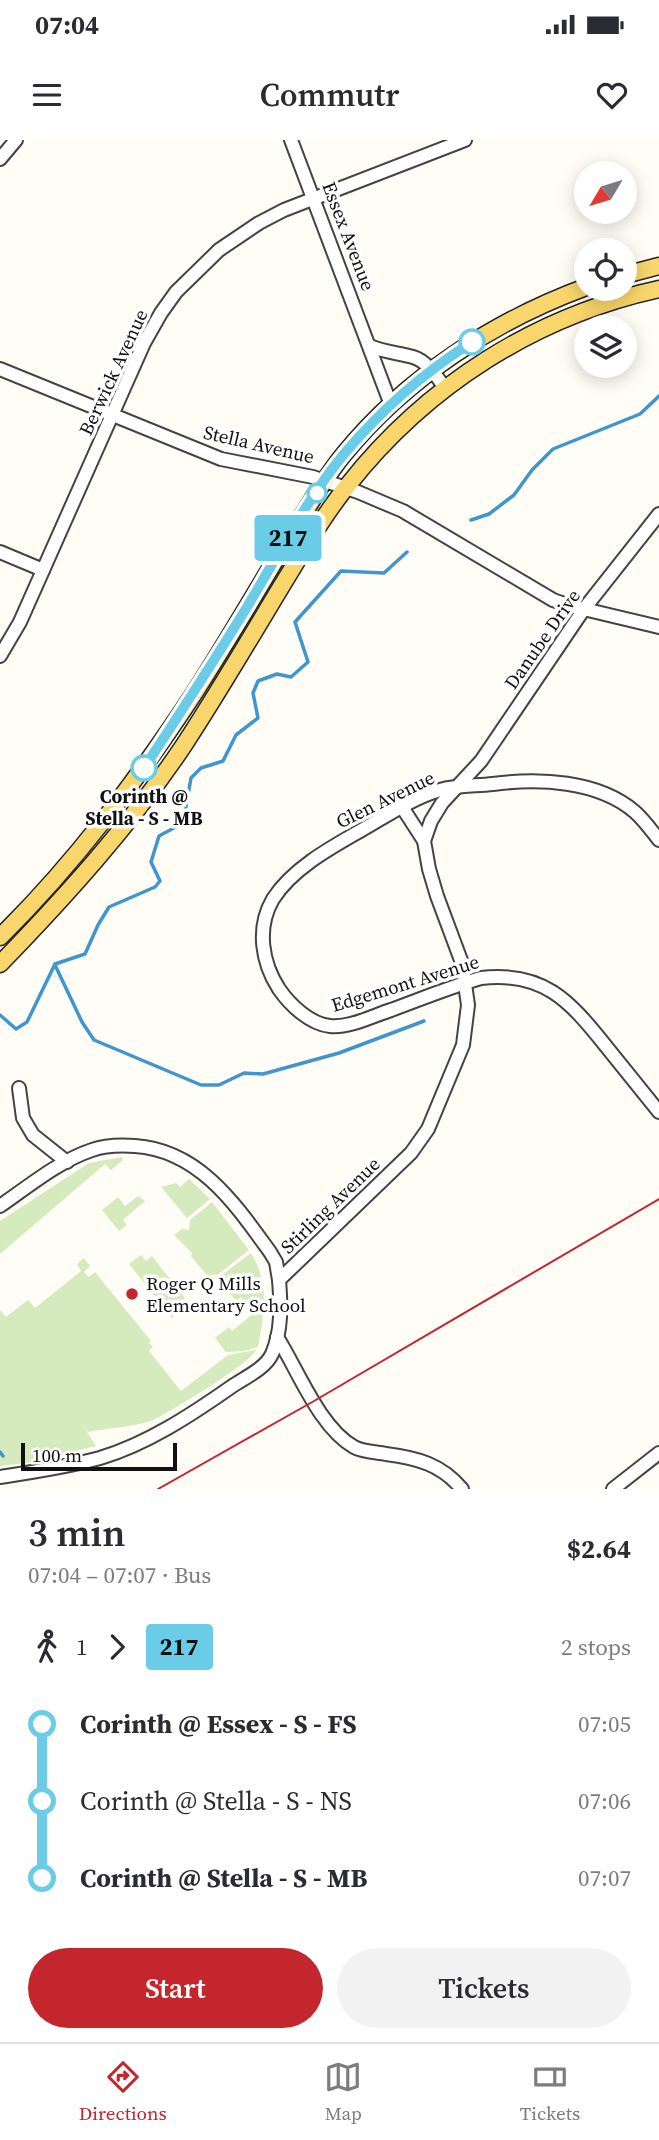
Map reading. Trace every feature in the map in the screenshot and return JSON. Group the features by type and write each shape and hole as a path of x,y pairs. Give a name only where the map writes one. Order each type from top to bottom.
{"main road":[{"path":"637,272 659,267"},
{"path":"0,964 45,918 152,791 215,696 317,528 346,487 407,420 476,365 530,333 603,304 659,289"},
{"path":"0,937 99,829 132,785 196,691 325,480 366,429 432,371 464,348 510,320 574,292"}],"street":[{"path":"0,159 16,140"},
{"name":"Essex Avenue","path":"291,140 391,405"},
{"name":"Berwick Avenue","path":"0,656 20,622 144,343 161,313 183,284 237,236 284,210 465,140"},
{"path":"370,346 387,353 416,358 432,371 445,388"},
{"name":"Stella Avenue","path":"0,369 221,459 325,480 346,487 403,511 553,600 659,627"},
{"name":"Danube Drive","path":"458,787 481,761 584,609 659,514"},
{"path":"0,552 43,570"},
{"name":"Glen Avenue","path":"264,958 264,925 272,901 285,883 341,842 402,807 439,790 531,780 574,785 601,793 633,810 659,840"},
{"path":"424,841 431,821 442,803 458,787"},
{"name":"Stirling Avenue","path":"0,1477 80,1462 129,1447 199,1409 259,1368 271,1356 277,1337 281,1300 279,1280 411,1153 428,1129 463,1045 468,1022 466,982 462,963 429,869 424,841 402,807"},
{"name":"Edgemont Avenue","path":"264,958 271,976 294,1006 313,1020 329,1026 358,1022 466,982 499,976 520,977 542,985 561,995 580,1014 659,1112"},
{"path":"19,1088 23,1118 33,1135 67,1162"},
{"path":"0,1206 67,1162 93,1149 120,1145 155,1149 186,1160 212,1179 276,1262 279,1280"},
{"path":"277,1337 317,1407 339,1435 355,1447 416,1458 432,1464 462,1489"},
{"path":"613,1489 659,1453"}],"green space":[{"path":"122,1157 123,1160 111,1170 105,1164 0,1254 0,1221 89,1163"},
{"path":"189,1179 210,1199 187,1218 161,1187 176,1183 180,1187"},
{"path":"138,1196 145,1201 123,1220 127,1225 119,1231 102,1210 118,1197 125,1206"},
{"path":"212,1202 249,1250 216,1276 214,1274 209,1278 191,1256 192,1253 174,1235 182,1229 189,1230 190,1220"},
{"path":"251,1253 261,1276 264,1299 258,1347 226,1352 215,1338 229,1327 232,1331 254,1313 241,1297 236,1301 218,1278"},
{"path":"141,1255 146,1261 152,1256 185,1298 170,1310 174,1317 172,1318 129,1264"},
{"path":"84,1258 90,1266 84,1272 89,1277 95,1272 151,1341 149,1343 153,1347 149,1351 181,1391 228,1355 256,1350 226,1376 153,1420 88,1432 81,1422 96,1446 27,1463 0,1466 0,1310 6,1317 28,1300 35,1308 81,1271 77,1264"}],"waterway":[{"path":"471,520 489,514 514,495 532,470 553,449 640,414 659,396"},
{"path":"0,1015 16,1029 27,1022 55,964 85,954 109,907 155,887 160,881 151,862 159,836 183,823 191,778 201,768 223,761 236,735 258,718 253,693 258,681 277,674 291,677 308,662 295,622 341,571 384,573 407,552"},
{"path":"55,965 82,1022 94,1040 201,1085 219,1085 244,1073 263,1074 339,1053 424,1021"},
{"path":"0,1452 3,1456"}],"tram line":[{"path":"158,1489 659,1199"}],"bus line":[{"name":"217","path":"144,768 196,691 343,455 391,405 472,342"}],"place":[{"name":"Corinth @ Stella - S - MB","path":"144,768"},
{"name":"Roger Q Mills Elementary School","path":"132,1294"}]}
